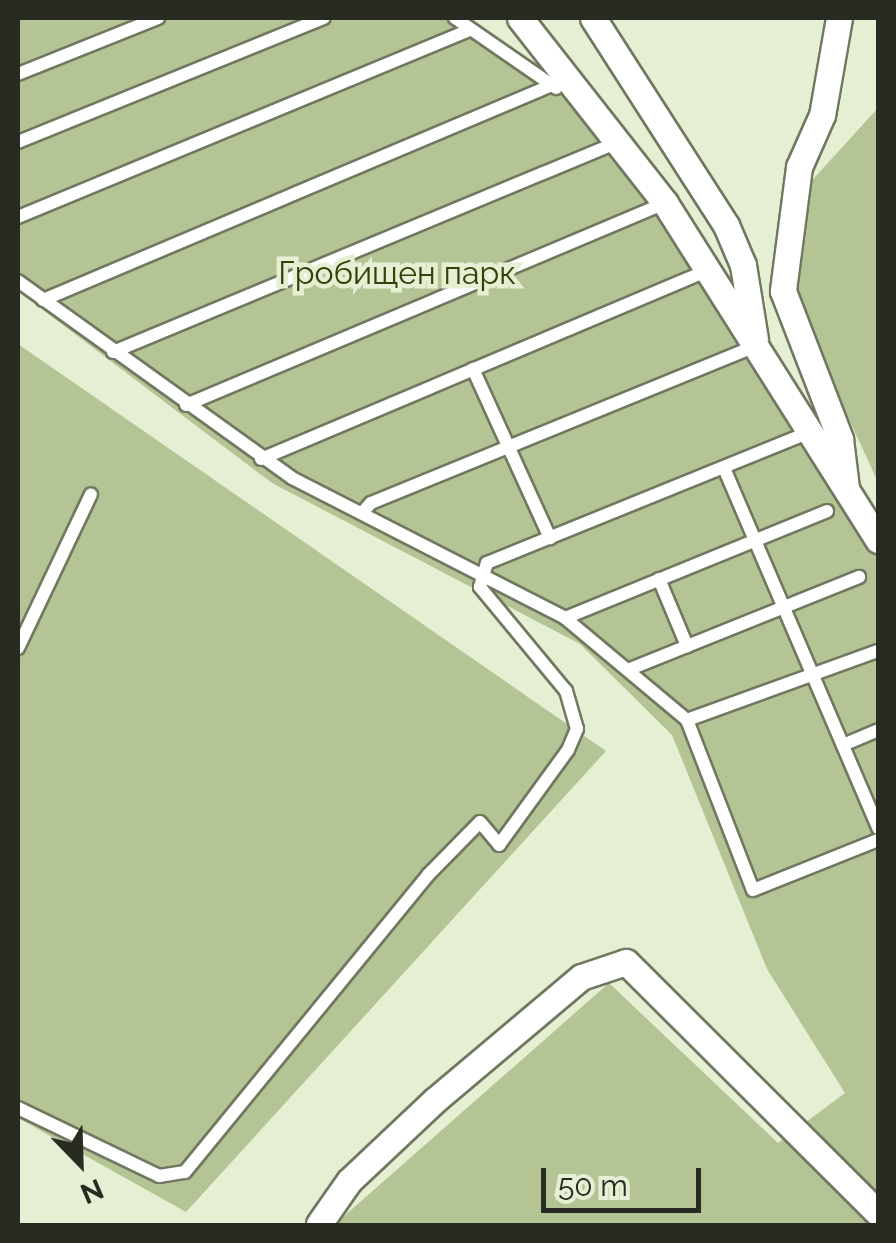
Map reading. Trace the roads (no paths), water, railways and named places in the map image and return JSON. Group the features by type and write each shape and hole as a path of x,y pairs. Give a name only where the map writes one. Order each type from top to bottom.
{"street":[{"path":"520,18 666,203 809,432 837,502 878,540"},
{"path":"594,18 726,225 743,265 756,346"},
{"path":"837,502 840,439 783,291 799,167 822,115 838,18"},
{"path":"326,1225 349,1180 434,1100 581,977 626,962 878,1213"}],"lane":[{"path":"18,74 158,18"},
{"path":"18,142 324,18"},
{"path":"455,18 592,110"},
{"path":"18,217 471,29"},
{"path":"43,300 552,85"},
{"path":"113,352 618,142"},
{"path":"186,406 666,203"},
{"path":"262,458 706,271"},
{"path":"18,281 262,458 566,618 630,669 687,720 754,890 878,840"},
{"path":"362,513 371,503 756,346"},
{"path":"474,370 550,538"},
{"path":"480,574 487,564 809,432"},
{"path":"724,468 878,828"},
{"path":"18,648 91,494"},
{"path":"566,618 837,502"},
{"path":"18,1108 159,1176 185,1172 428,875 480,822 499,845 577,729 548,663 492,605 480,574"},
{"path":"630,669 859,578"},
{"path":"659,579 687,646"},
{"path":"687,720 878,650"},
{"path":"843,745 878,730"}],"park label":[{"name":"Гробищен парк","path":"397,273"}]}
